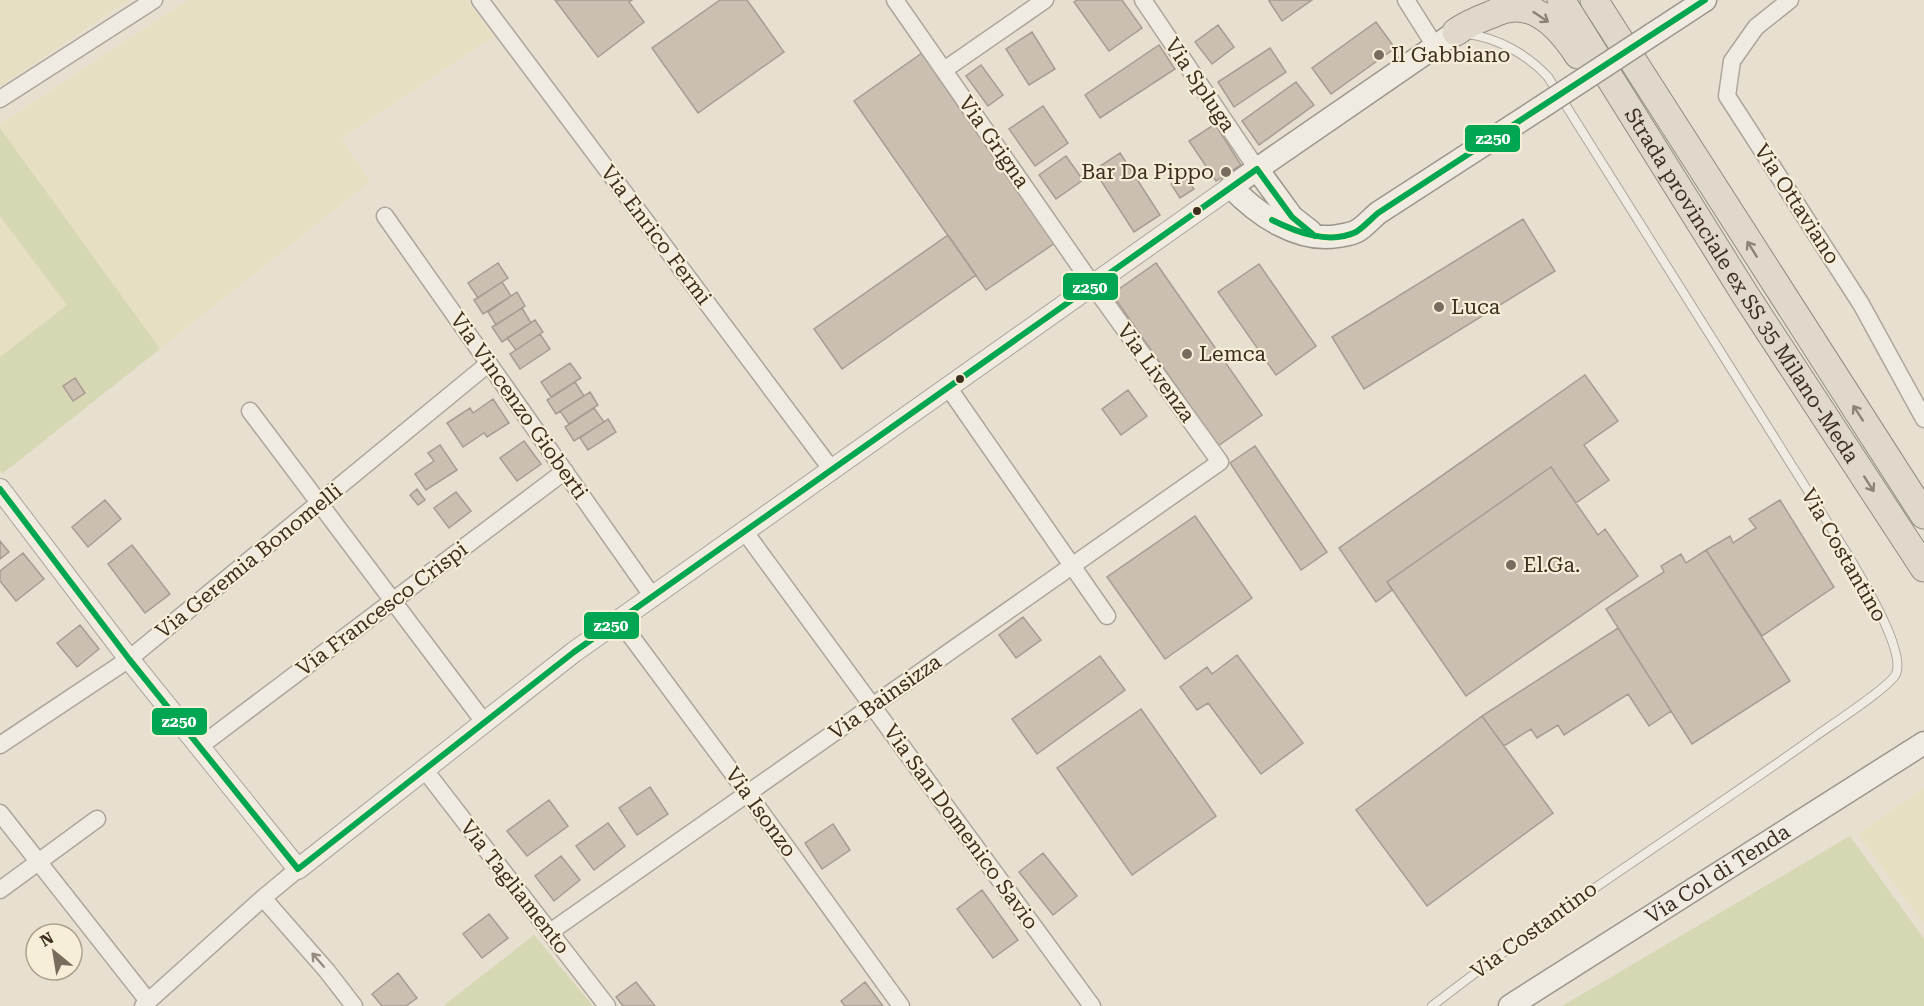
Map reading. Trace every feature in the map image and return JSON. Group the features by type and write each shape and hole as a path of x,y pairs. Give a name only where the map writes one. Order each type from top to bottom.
{"highway":[{"path":"1452,34 1485,0"},
{"name":"Strada provinciale ex SS 35 Milano-Meda","path":"1561,0 1746,296 1924,568"},
{"name":"Strada provinciale ex SS 35 Milano-Meda","path":"1594,0 1924,515"},
{"path":"1615,0 1657,73 1658,99"},
{"path":"1452,34 1509,8 1530,9 1558,29 1576,51 1616,116 1649,139"}],"main road":[{"path":"1452,34 1231,187 1249,206 1296,232 1332,237 1355,232 1378,213 1705,0"},
{"path":"1257,170 1292,217 1316,236"},
{"name":"Via Col di Tenda","path":"1510,1006 1924,742"}],"street":[{"path":"0,99 154,0"},
{"name":"Via Enrico Fermi","path":"480,0 831,470"},
{"name":"Via Grigna","path":"895,0 1092,284"},
{"path":"944,70 1045,0"},
{"name":"Via Spluga","path":"1143,0 1257,170"},
{"path":"1406,0 1452,34"},
{"name":"Via Ottaviano","path":"1790,0 1756,27 1732,61 1727,96 1861,304 1924,419"},
{"path":"0,813 146,1004 262,898 574,652 1231,187"},
{"name":"Via Vincenzo Gioberti","path":"385,216 653,597"},
{"name":"Via Livenza","path":"1092,284 1220,462"},
{"name":"Via Geremia Bonomelli","path":"0,745 129,658 488,364"},
{"path":"948,387 1107,616"},
{"path":"250,411 484,722"},
{"name":"Via Bainsizza","path":"550,932 1220,462"},
{"name":"Via Francesco Crispi","path":"199,747 565,471"},
{"path":"0,489 129,658 298,869"},
{"name":"Via San Domenico Savio","path":"745,532 1092,1006"},
{"name":"Via Isonzo","path":"619,620 901,1006"},
{"name":"Via Tagliamento","path":"424,769 607,1006"},
{"path":"0,890 97,819"},
{"path":"262,898 327,971 354,1006"}],"lane":[{"name":"Via Costantino","path":"1432,1006 1554,915 1867,699 1895,675 1897,664 1885,624 1850,558 1548,77 1532,61 1508,47 1478,35 1452,34"}],"shaded area":[{"path":"0,0 129,0 0,86"},
{"path":"188,0 467,0 494,36 341,139 371,181 160,349 0,128 0,124"},
{"path":"0,216 67,305 0,357"},
{"path":"1924,788 1924,924 1858,834"}],"green space":[{"path":"0,128 160,349 2,474 0,471 0,357 67,305 0,216"},
{"path":"1850,836 1924,939 1924,1006 1562,1006"},
{"path":"534,935 593,1006 443,1006"}],"building":[{"path":"555,0 632,0 629,2 644,22 598,57"},
{"path":"720,0 747,0 784,52 698,113 652,48"},
{"path":"1077,0 1122,0 1142,28 1109,51 1074,2"},
{"path":"1312,0 1282,21 1269,1"},
{"path":"1376,22 1395,48 1331,94 1312,68"},
{"path":"1218,25 1234,47 1212,64 1195,42"},
{"path":"1032,32 1055,69 1029,85 1006,49"},
{"path":"1159,45 1175,69 1100,118 1085,95"},
{"path":"1270,48 1286,72 1234,107 1218,82"},
{"path":"922,53 1055,243 986,290 854,101"},
{"path":"981,65 1003,95 988,106 966,76"},
{"path":"1296,82 1314,105 1259,145 1242,121"},
{"path":"1043,106 1068,143 1035,166 1009,129"},
{"path":"1215,124 1241,165 1216,181 1189,141"},
{"path":"1120,153 1160,215 1134,232 1094,170"},
{"path":"1066,156 1083,180 1056,199 1039,175"},
{"path":"1184,175 1194,189 1180,198 1171,184"},
{"path":"1523,219 1555,271 1364,389 1332,337"},
{"path":"948,235 976,275 842,369 814,329"},
{"path":"498,263 508,278 478,298 468,283"},
{"name":"Lemca","path":"1156,263 1262,415 1218,446 1112,294"},
{"path":"1259,264 1316,346 1276,375 1218,292"},
{"path":"502,282 511,296 483,314 474,300"},
{"path":"517,292 525,306 496,325 488,312"},
{"path":"522,308 531,323 502,342 492,327"},
{"path":"535,320 543,332 516,350 507,338"},
{"path":"540,334 550,349 520,369 510,354"},
{"path":"570,363 581,378 551,397 541,382"},
{"path":"1585,375 1618,421 1584,445 1609,480 1576,503 1551,467 1387,582 1392,590 1376,602 1339,548"},
{"path":"75,378 85,393 73,401 63,386"},
{"path":"575,382 584,396 556,414 547,400"},
{"path":"1128,390 1147,416 1121,435 1102,409"},
{"path":"590,392 598,405 569,424 560,411"},
{"path":"493,399 509,423 487,437 484,433 463,447 447,423 470,408 473,413"},
{"path":"594,408 604,422 574,441 565,427"},
{"path":"608,419 616,432 588,450 580,438"},
{"path":"524,441 541,464 517,481 500,458"},
{"path":"440,445 457,470 426,490 415,474 434,461 428,453"},
{"path":"1255,446 1327,552 1301,570 1230,463"},
{"path":"1551,467 1598,535 1605,529 1638,576 1466,696 1387,582"},
{"path":"417,489 425,500 418,505 410,495"},
{"path":"456,492 471,511 449,528 434,508"},
{"path":"105,500 121,519 88,547 72,527"},
{"path":"1780,500 1834,587 1762,636 1706,550 1730,536 1733,543 1756,528 1749,519"},
{"path":"1195,516 1252,598 1165,659 1107,577"},
{"path":"0,541 9,552 0,559"},
{"path":"132,545 170,594 145,613 108,564"},
{"path":"1706,550 1790,681 1692,744 1606,609 1664,572 1661,566 1681,554 1686,563"},
{"path":"23,553 44,579 16,601 0,581 0,571"},
{"path":"1023,617 1041,640 1016,658 999,635"},
{"path":"80,625 99,649 77,667 57,643"},
{"path":"1618,628 1671,711 1649,726 1628,694 1564,735 1558,725 1537,738 1531,729 1504,746 1482,716"},
{"path":"1237,655 1303,743 1261,774 1208,703 1197,710 1180,687 1207,667 1212,674"},
{"path":"1100,656 1125,690 1037,754 1012,719"},
{"path":"1141,709 1216,816 1132,875 1057,768"},
{"path":"1482,716 1553,813 1427,906 1356,810"},
{"path":"650,787 668,814 637,835 619,808"},
{"path":"549,800 568,826 527,856 507,831"},
{"path":"608,823 625,846 594,870 576,846"},
{"path":"833,824 850,850 822,869 805,843"},
{"path":"1043,853 1077,896 1053,915 1019,872"},
{"path":"561,856 580,880 554,901 535,876"},
{"path":"982,890 1018,940 993,958 957,909"},
{"path":"489,914 508,938 482,958 463,934"},
{"path":"398,973 417,998 406,1006 382,1006 372,994"},
{"path":"636,982 655,1006 623,1006 616,997"},
{"path":"865,982 883,1006 845,1006 841,1001"}],"transit line":[{"name":"z250","path":"1272,220 1291,229 1324,237 1346,236 1356,232 1378,213 1705,0"},
{"name":"z250","path":"0,489 129,659 298,869 574,652 1257,169 1292,217 1315,236"}],"place":[{"name":"Il Gabbiano","path":"1379,55"},
{"name":"Bar Da Pippo","path":"1226,172"},
{"name":"Luca","path":"1439,307"},
{"name":"Lemca","path":"1187,354"},
{"name":"El.Ga.","path":"1511,565"}]}
